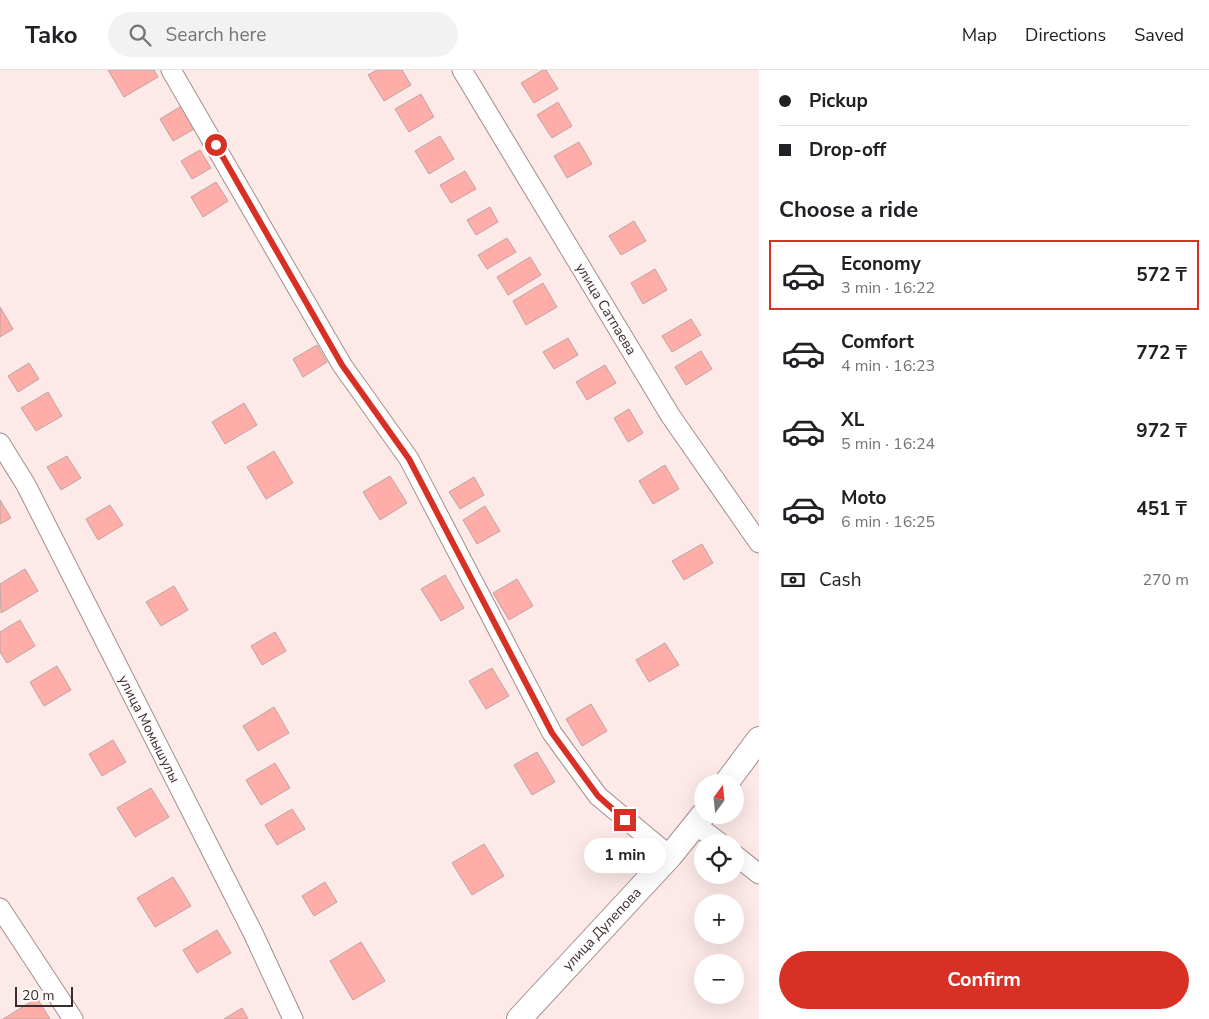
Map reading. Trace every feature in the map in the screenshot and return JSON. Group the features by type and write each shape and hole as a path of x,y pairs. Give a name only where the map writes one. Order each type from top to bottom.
{"street":[{"path":"171,70 342,365 409,459 552,733 598,796 670,856"},
{"name":"улица Сатпаева","path":"462,70 670,415 759,544"},
{"name":"улица Момышулы","path":"0,442 26,485 253,933 293,1019"},
{"path":"733,774 759,739"},
{"name":"улица Дулепова","path":"519,1019 670,856 697,824"},
{"path":"703,824 712,834"},
{"path":"744,862 759,874"},
{"path":"0,908 73,1019"}],"building":[{"path":"108,70 154,70 158,77 124,97"},
{"path":"377,70 402,70 411,85 384,101 368,75"},
{"path":"546,70 558,89 534,103 521,83"},
{"path":"421,94 434,117 409,132 395,109"},
{"path":"558,102 572,126 552,138 537,115"},
{"path":"183,105 196,128 173,141 160,119"},
{"path":"440,136 454,159 429,174 415,151"},
{"path":"579,142 592,164 567,178 554,156"},
{"path":"200,150 211,168 192,179 181,161"},
{"path":"465,171 476,189 451,203 440,185"},
{"path":"216,182 228,201 203,217 191,197"},
{"path":"490,207 498,222 476,235 467,220"},
{"path":"634,221 646,241 621,255 609,236"},
{"path":"507,238 516,252 487,269 478,255"},
{"path":"530,257 541,275 508,295 497,277"},
{"path":"655,269 667,290 643,304 631,283"},
{"path":"543,283 557,307 526,325 513,301"},
{"path":"0,307 13,329 0,337"},
{"path":"691,319 701,335 672,352 662,336"},
{"path":"568,338 578,355 554,369 543,352"},
{"path":"317,345 327,362 303,377 293,359"},
{"path":"701,351 712,369 686,385 675,367"},
{"path":"29,363 39,379 18,392 8,376"},
{"path":"605,365 616,383 587,400 576,382"},
{"path":"48,392 62,416 36,431 21,408"},
{"path":"244,403 257,425 225,444 212,422"},
{"path":"629,409 643,433 628,442 614,418"},
{"path":"274,451 293,483 266,499 247,467"},
{"path":"67,456 81,478 61,490 47,467"},
{"path":"665,465 679,489 653,504 639,481"},
{"path":"390,476 407,503 380,520 363,492"},
{"path":"474,477 484,495 460,509 449,492"},
{"path":"0,500 11,518 0,524"},
{"path":"110,505 123,525 98,540 86,519"},
{"path":"485,506 500,531 477,544 463,520"},
{"path":"702,544 713,563 684,580 672,561"},
{"path":"25,569 38,591 1,613 0,584"},
{"path":"445,575 464,608 441,621 421,589"},
{"path":"517,579 533,606 509,620 493,593"},
{"path":"174,586 188,610 161,626 146,602"},
{"path":"20,620 35,646 7,663 0,652 0,632"},
{"path":"275,632 286,651 262,665 251,646"},
{"path":"665,643 679,665 649,682 636,660"},
{"path":"57,666 71,690 44,706 30,682"},
{"path":"492,668 509,696 486,709 469,681"},
{"path":"591,704 607,731 582,746 566,719"},
{"path":"274,707 289,733 258,751 243,726"},
{"path":"113,740 126,762 102,776 89,754"},
{"path":"537,752 555,782 532,795 514,765"},
{"path":"275,763 290,788 261,805 246,780"},
{"path":"151,788 169,817 135,837 117,808"},
{"path":"292,809 305,829 277,845 265,825"},
{"path":"484,844 504,876 472,895 452,863"},
{"path":"173,877 191,906 155,927 137,898"},
{"path":"325,882 337,902 314,916 302,896"},
{"path":"217,930 231,953 197,973 183,950"},
{"path":"361,942 385,981 353,1000 330,961"},
{"path":"37,998 50,1019 3,1019"},
{"path":"242,1008 248,1019 224,1019"}],"route":[{"path":"216,145 342,365 409,459 552,733 598,796 625,820"}]}
